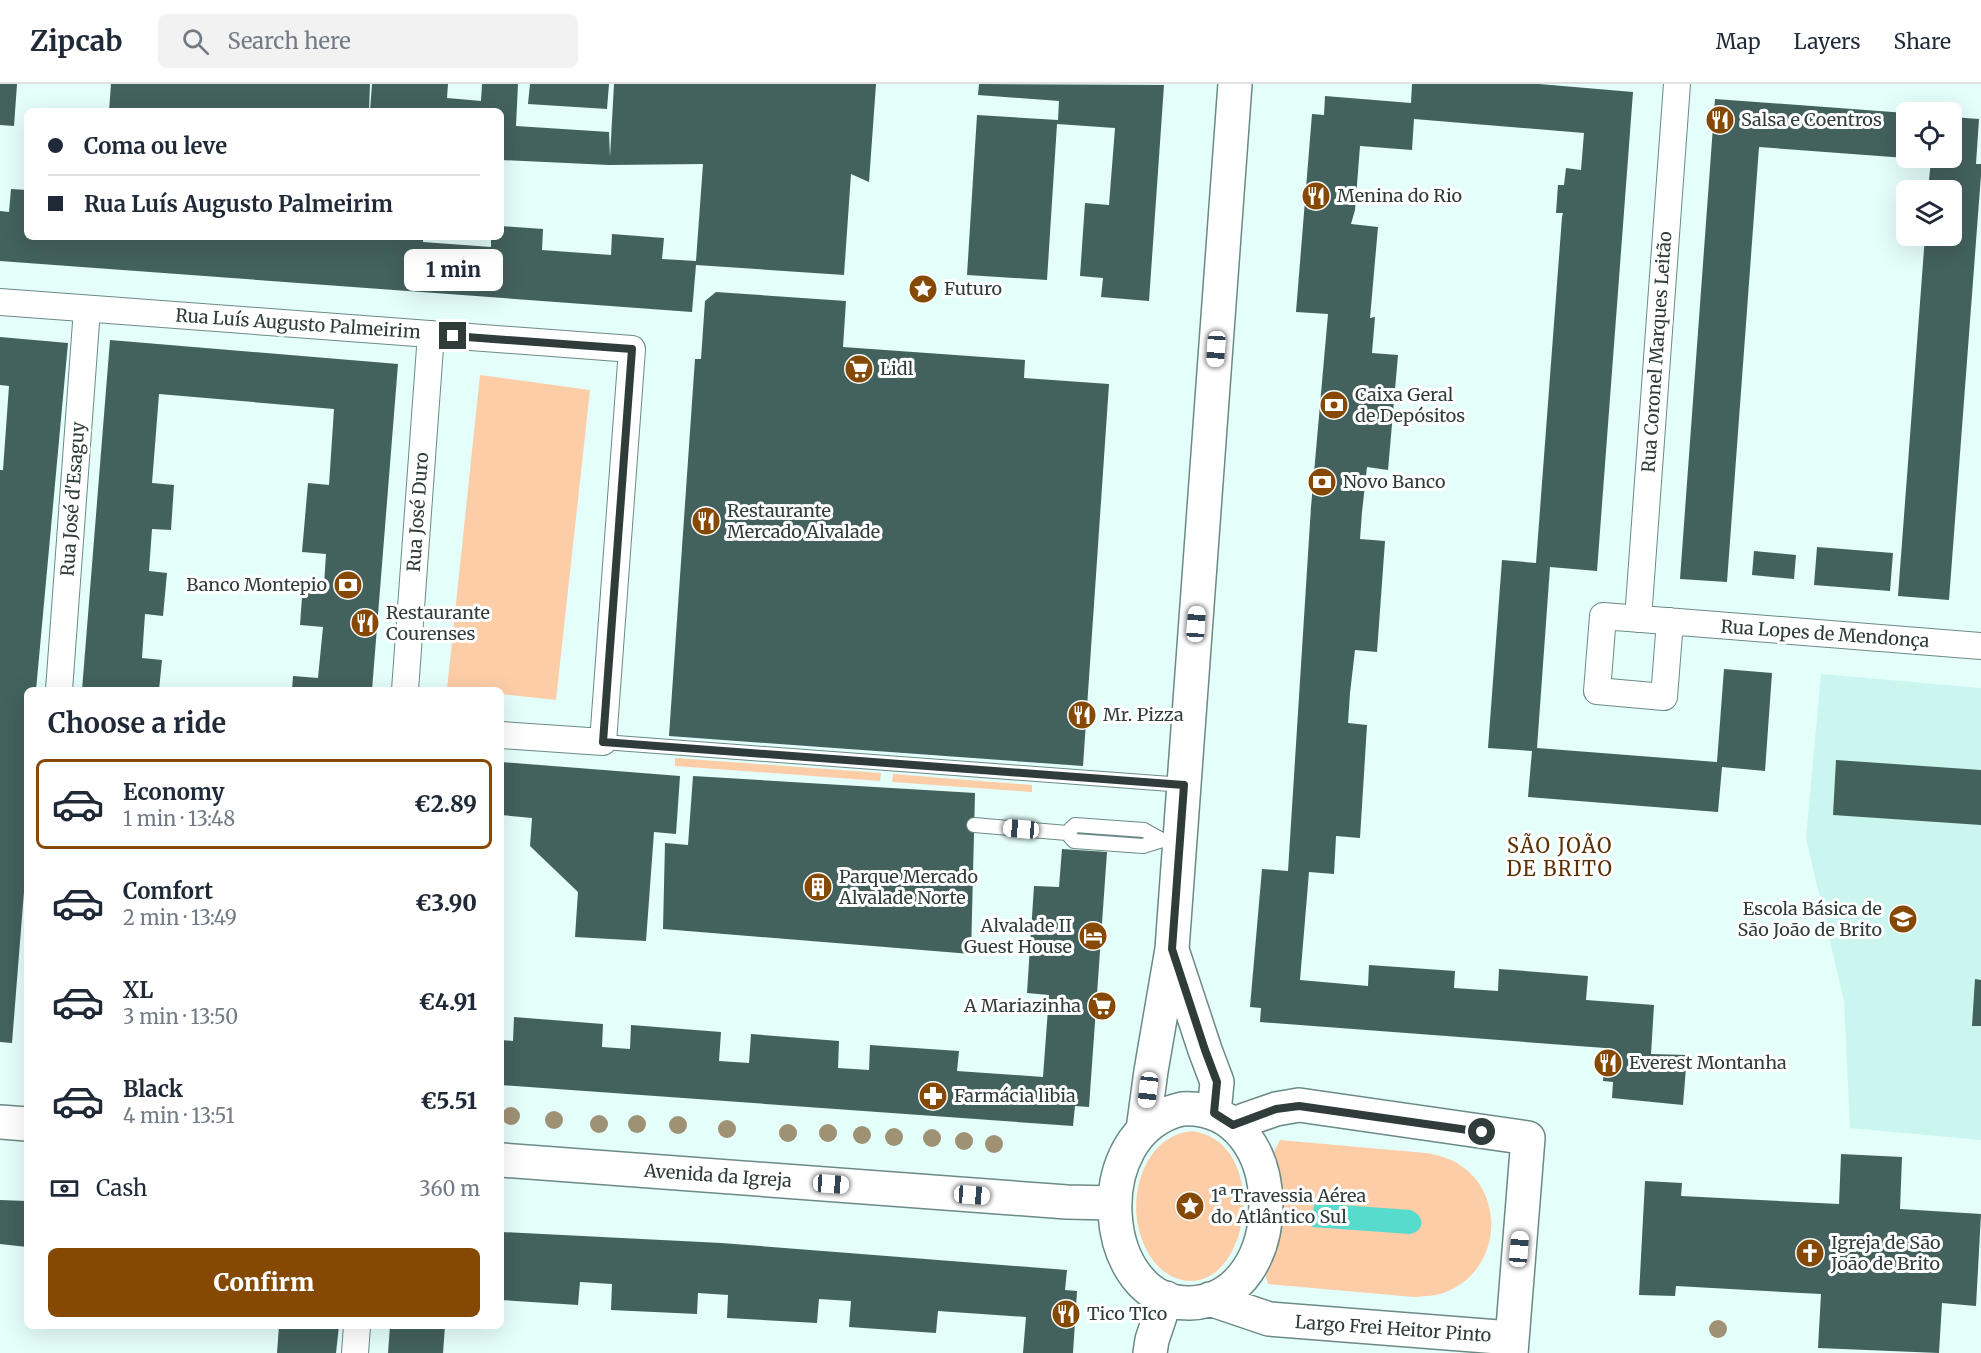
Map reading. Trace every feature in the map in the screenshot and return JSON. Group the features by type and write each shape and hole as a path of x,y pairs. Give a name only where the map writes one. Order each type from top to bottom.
{"street":[{"path":"1143,1130 1172,949 1171,840 1184,785 1235,84"},
{"name":"Rua Coronel Marques Leitão","path":"1638,619 1677,84"},
{"name":"Rua Luís Augusto Palmeirim","path":"0,302 632,349 603,742"},
{"name":"Rua José d'Esaguy","path":"59,687 87,309"},
{"name":"Rua José Duro","path":"405,687 431,334"},
{"name":"Rua Lopes de Mendonça","path":"1670,621 1664,697 1597,692 1603,616 1981,642"},
{"path":"504,735 603,742"},
{"path":"1172,949 1217,1082 1224,1119"},
{"name":"Largo Frei Heitor Pinto","path":"1210,1299 1269,1319 1511,1346 1528,1138 1299,1106 1224,1119"},
{"name":"Largo Frei Heitor Pinto","path":"1192,1109 1224,1119 1248,1141 1258,1162 1266,1196 1265,1220 1260,1242 1245,1273 1229,1288 1210,1299 1188,1303 1166,1298 1147,1286 1132,1270 1116,1227 1114,1203 1117,1180 1124,1158 1151,1122 1171,1112 1192,1109"},
{"path":"0,1122 24,1124"},
{"name":"Avenida da Igreja","path":"504,1160 1067,1202 1114,1203"},
{"path":"1150,1353 1166,1298"},
{"path":"355,1353 357,1329"}],"lane":[{"path":"603,742 1184,785"},
{"path":"974,825 1067,833 1075,825 1144,830 1171,840"}],"shaded area":[{"path":"480,375 590,390 556,700 504,694 504,687 447,687"},
{"name":"Escola Básica de São João de Brito","path":"1821,674 1981,688 1981,1140 1850,1128 1844,1001 1806,838"},
{"path":"675,758 881,773 880,781 675,766"},
{"path":"893,774 1032,785 1032,792 892,782"},
{"path":"1192,1131 1219,1142 1235,1163 1243,1191 1242,1220 1234,1248 1219,1269 1199,1280 1173,1277 1154,1262 1142,1241 1136,1211 1140,1180 1153,1153 1164,1142"},
{"path":"1280,1140 1426,1153 1444,1157 1460,1165 1475,1178 1485,1194 1490,1212 1491,1230 1487,1249 1479,1265 1467,1280 1450,1290 1428,1296 1414,1297 1268,1284 1264,1271 1278,1234 1280,1221 1281,1208 1272,1156"}],"water":[{"path":"1314,1203 1411,1210 1421,1219 1421,1227 1410,1234 1312,1227"}],"building":[{"path":"0,84 17,84 14,126 0,125"},
{"path":"111,84 370,84 369,108 109,108"},
{"path":"372,84 448,84 447,98 481,101 482,84 518,84 516,126 609,132 610,157 614,84 876,84 869,182 851,174 844,275 696,265 692,312 0,261 0,211 9,212 11,189 24,190 24,240 423,240 423,242 491,247 491,240 504,240 504,226 543,229 542,250 611,255 612,234 664,238 662,259 696,261 703,164 609,165 504,160 504,108 370,108"},
{"path":"530,84 609,84 607,109 528,104"},
{"path":"979,84 1164,85 1149,301 1101,297 1103,278 1080,276 1085,203 1109,205 1115,128 1057,124 1047,280 967,275 977,115 1058,120 1059,101 978,95"},
{"path":"1412,84 1539,84 1633,92 1597,571 1550,567 1537,748 1717,762 1724,669 1772,673 1765,771 1722,767 1718,812 1528,797 1532,751 1488,748 1502,560 1536,563 1563,213 1556,213 1558,185 1564,185 1566,168 1581,170 1584,133 1414,119 1412,150 1360,146 1355,210 1351,224 1378,227 1370,318 1375,317 1372,353 1398,355 1388,470 1367,467 1360,539 1385,541 1377,652 1355,650 1350,693 1348,723 1367,725 1360,838 1336,836 1334,874 1309,872 1300,980 1368,986 1369,965 1455,971 1454,988 1498,991 1499,969 1588,976 1586,1000 1654,1005 1651,1054 1687,1055 1683,1105 1612,1098 1613,1082 1603,1081 1605,1048 1260,1022 1261,1008 1250,1007 1262,869 1288,871 1311,507 1328,314 1296,312 1312,114 1324,115 1325,96 1411,103"},
{"path":"1715,99 1896,112 1896,157 1759,147 1727,582 1680,579"},
{"path":"1962,118 1979,119 1976,164 1981,164 1981,175 1949,600 1898,596 1924,246 1962,246 1962,180 1929,180 1930,168 1962,168"},
{"path":"716,292 846,301 843,347 1025,360 1024,378 1109,384 1083,766 669,736 695,359 701,359 705,301"},
{"path":"0,337 68,343 36,687 24,687 24,892 12,1043 0,1042 0,470 3,470 9,386 0,385"},
{"path":"110,340 398,364 372,687 292,687 293,676 318,678 323,627 300,625 303,583 324,585 326,554 302,552 308,483 329,485 334,409 159,394 152,483 174,485 171,530 152,529 149,571 167,573 163,616 145,614 142,658 162,660 159,687 82,687"},
{"path":"1817,547 1893,553 1890,591 1814,585"},
{"path":"1754,551 1796,555 1794,579 1752,575"},
{"path":"1836,760 1981,770 1981,825 1833,815"},
{"path":"504,762 680,776 676,834 654,832 646,941 575,937 578,892 530,846 532,818 504,815"},
{"name":"Parque Mercado Alvalade Norte","path":"693,776 975,793 971,954 663,929 665,843 688,845"},
{"path":"1062,849 1107,852 1089,1107 1075,1106 1073,1126 504,1085 504,1040 513,1041 514,1017 603,1024 602,1047 630,1049 631,1025 721,1032 719,1061 749,1063 751,1034 839,1041 838,1068 869,1070 870,1045 959,1051 957,1071 1043,1077 1049,995 1027,993 1034,886 1059,887"},
{"path":"1975,979 1981,980 1981,1026 1972,1026"},
{"name":"Igreja de São João de Brito","path":"1841,1154 1902,1157 1900,1209 1981,1214 1976,1306 1942,1303 1939,1353 1818,1348 1821,1294 1676,1286 1675,1296 1639,1295 1645,1181 1682,1183 1681,1196 1839,1204"},
{"path":"0,1200 24,1201 24,1247 0,1244"},
{"path":"504,1232 721,1243 1067,1270 1065,1290 1077,1291 1073,1353 1023,1353 1026,1317 938,1311 936,1333 849,1327 851,1301 819,1299 817,1323 727,1318 728,1295 698,1293 697,1314 611,1310 612,1284 580,1282 578,1305 504,1300"},
{"path":"279,1329 339,1329 336,1353 277,1353"},
{"path":"390,1329 445,1329 443,1353 388,1353"}],"place":[{"name":"Salsa e Coentros","path":"1720,120"},
{"name":"Menina do Rio","path":"1316,196"},
{"name":"Futuro","path":"923,289"},
{"name":"Lidl","path":"859,369"},
{"name":"Caixa Geral de Depósitos","path":"1334,405"},
{"name":"Novo Banco","path":"1322,482"},
{"name":"Restaurante Mercado Alvalade","path":"706,521"},
{"name":"Banco Montepio","path":"348,585"},
{"name":"Restaurante Courenses","path":"365,623"},
{"name":"Mr. Pizza","path":"1082,715"},
{"name":"Parque Mercado Alvalade Norte","path":"818,887"},
{"name":"Escola Básica de São João de Brito","path":"1903,919"},
{"name":"Alvalade II Guest House","path":"1093,936"},
{"name":"A Mariazinha","path":"1102,1006"},
{"name":"Everest Montanha","path":"1608,1063"},
{"name":"Farmácia libia","path":"933,1096"},
{"name":"1ª Travessia Aérea do Atlântico Sul","path":"1190,1206"},
{"name":"Igreja de São João de Brito","path":"1810,1253"},
{"name":"Tico TIco","path":"1066,1314"}],"district":[{"name":"SÃO JOÃO DE BRITO","path":"1560,858"}],"route":[{"path":"453,336 632,349 603,742 1184,785 1172,949 1217,1082 1214,1113 1233,1125 1276,1109 1299,1106 1482,1132"}]}
